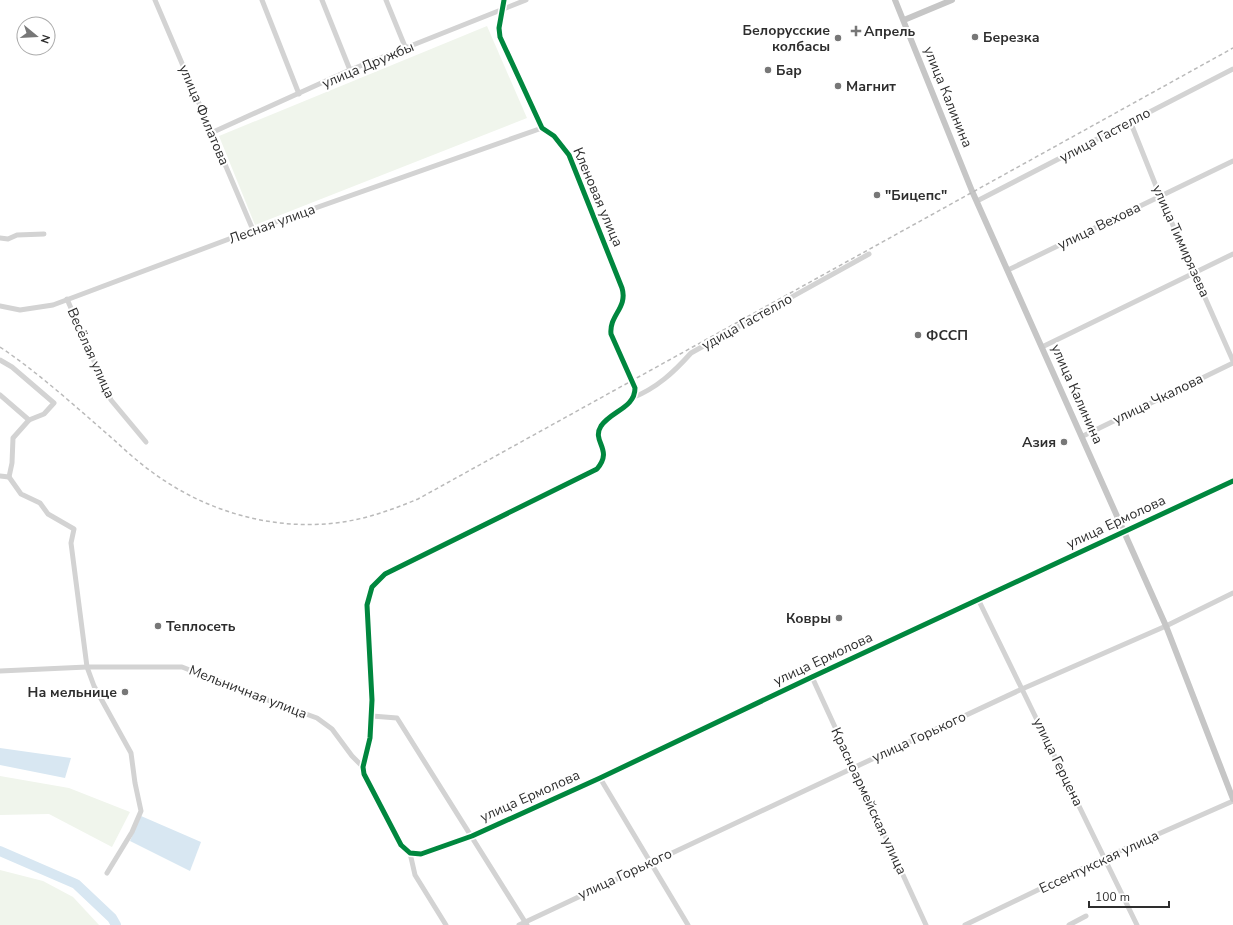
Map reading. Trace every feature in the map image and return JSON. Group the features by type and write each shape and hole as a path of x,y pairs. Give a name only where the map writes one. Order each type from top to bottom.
{"main road":[{"name":"улица Калинина","path":"895,0 977,202 1166,626 1233,800"},
{"path":"904,20 952,0"}],"street":[{"name":"улица Филатова","path":"155,0 253,230"},
{"path":"262,0 299,94"},
{"path":"322,0 350,70"},
{"path":"386,0 406,49"},
{"name":"Кленовая улица","path":"504,0 504,9 500,20 500,37 542,128 554,136 569,155 622,288 624,295 623,303 610,326 610,330 635,388 632,398"},
{"name":"улица Дружбы","path":"211,133 350,70 526,0"},
{"name":"улица Гастелло","path":"977,202 1130,121 1233,69"},
{"name":"улица Тимирязева","path":"1130,121 1160,196 1233,362"},
{"name":"Лесная улица","path":"0,306 20,310 53,305 253,230 542,128"},
{"name":"улица Вехова","path":"1008,270 1233,161"},
{"path":"0,238 8,239 17,235 44,234"},
{"name":"удица Гастелло","path":"632,398 647,392 672,374 691,353 869,254"},
{"path":"1042,347 1233,254"},
{"name":"Весёлая улица","path":"67,299 111,400 146,442"},
{"path":"0,360 12,367 54,403 44,414 29,420 13,438 12,463 9,477 21,494 40,503 48,514 74,529 71,543 87,667 94,686 131,752 135,783 141,811 132,832 107,872"},
{"name":"улица Чкалова","path":"1082,436 1233,362"},
{"path":"0,396 29,420"},
{"path":"446,925 415,875 410,853 401,845 364,774 363,767 370,738 372,716 367,605 372,587 385,574 597,469 603,461 604,456 598,435 600,427 606,420 625,407 632,398"},
{"path":"0,476 9,477"},
{"name":"улица Ермолова","path":"410,853 421,854 472,836 600,778 978,599 1233,481"},
{"name":"улица Горького","path":"519,925 526,924 650,862 715,834 1022,689 1166,626 1233,593"},
{"name":"улица Герцена","path":"978,599 1137,925"},
{"name":"Мельничная улица","path":"0,671 87,667 182,667 204,674 270,702 317,718 332,730 352,756 363,767"},
{"name":"Красноармейская улица","path":"812,677 926,925"},
{"path":"372,716 397,718 526,924"},
{"path":"600,778 688,925"},
{"name":"Ессентукская улица","path":"965,925 1104,858 1233,800"},
{"path":"1069,925 1086,916"}],"shaded area":[{"path":"487,26 527,118 255,225 219,136"},
{"path":"0,748 71,758 65,778 0,765"},
{"path":"0,776 69,788 130,812 112,847 49,814 0,815"},
{"path":"141,816 201,842 190,871 130,841"},
{"path":"0,870 43,881 73,897 99,925 0,925"}],"waterway":[{"path":"0,851 76,884 112,918 116,925"}],"railway":[{"path":"0,347 58,391 147,468 173,486 195,498 242,516 292,524 343,522 372,516 418,499 1233,48"}],"cycle path":[{"path":"504,0 499,28 500,37 542,128 554,136 569,155 622,288 623,301 611,327 611,334 635,388 634,395 627,405 605,421 601,426 599,437 603,456 602,462 597,469 385,574 372,587 367,605 372,700 370,738 363,767 364,774 401,845 410,853 421,854 472,836 600,778 812,677 1233,481"}],"place":[{"name":"Апрель","path":"856,31"},
{"name":"Березка","path":"975,37"},
{"name":"Белорусские колбасы","path":"838,38"},
{"name":"Бар","path":"768,70"},
{"name":"Магнит","path":"838,86"},
{"name":"\"Бицепс\"","path":"877,195"},
{"name":"ФССП","path":"918,335"},
{"name":"Азия","path":"1064,442"},
{"name":"Ковры","path":"839,618"},
{"name":"Теплосеть","path":"158,626"},
{"name":"На мельнице","path":"125,692"}]}
